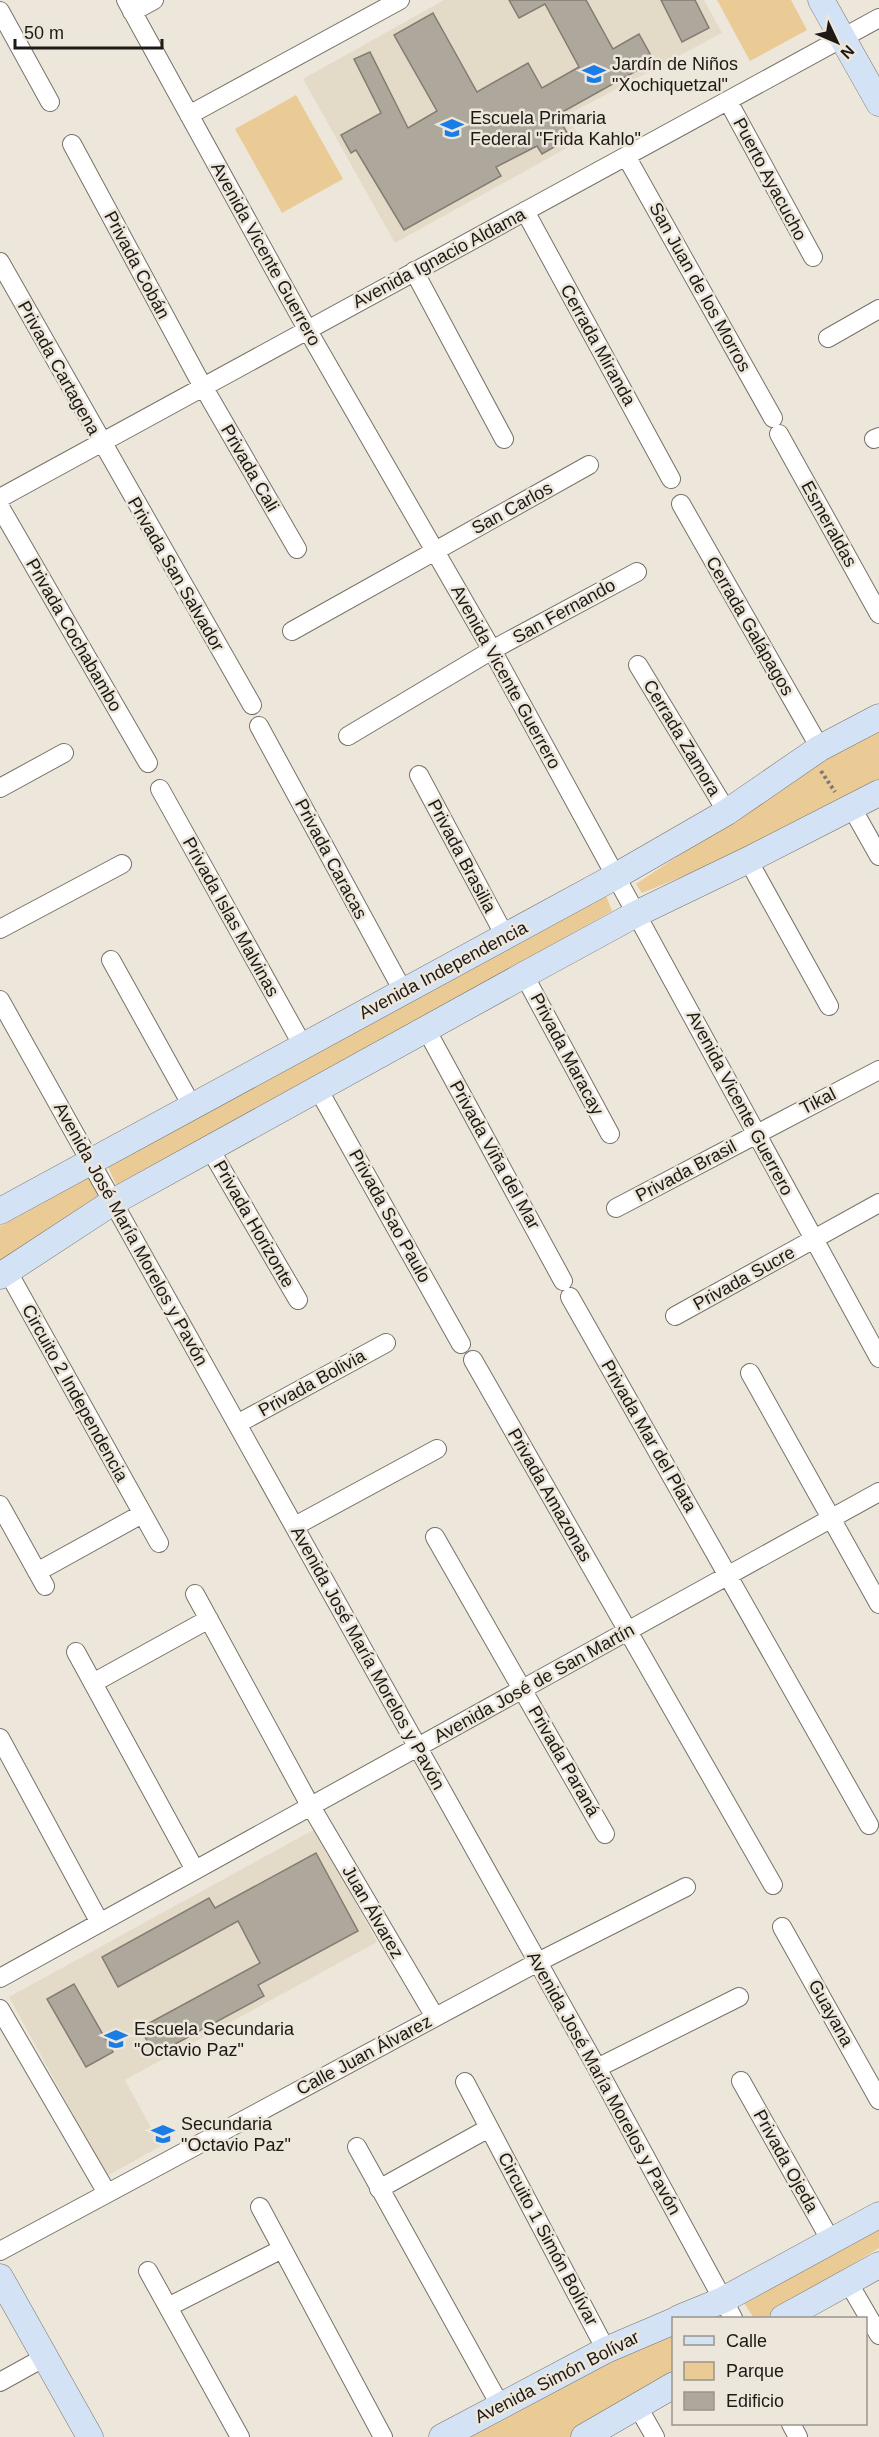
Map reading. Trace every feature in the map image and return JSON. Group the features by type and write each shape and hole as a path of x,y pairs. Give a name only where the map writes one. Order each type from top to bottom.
{"main road":[{"path":"820,0 879,103"},
{"name":"Avenida Independencia","path":"0,1211 616,876 727,812 815,752 879,717"},
{"path":"4,1274 113,1202 524,975 636,914 879,793"},
{"path":"689,2317 728,2309 831,2241 879,2215"},
{"path":"787,2317 879,2265"},
{"path":"0,2277 90,2437"},
{"name":"Avenida Simón Bolívar","path":"442,2437 500,2404 606,2350 672,2322"},
{"path":"584,2437 672,2386"}],"street":[{"path":"129,6 154,0"},
{"path":"189,115 400,0"},
{"name":"Avenida Vicente Guerrero","path":"129,6 307,329 492,650 879,1358"},
{"path":"0,11 50,102"},
{"name":"Avenida Ignacio Aldama","path":"0,498 879,18"},
{"name":"Puerto Ayacucho","path":"728,101 813,257"},
{"name":"Privada Cobán","path":"72,144 202,387"},
{"name":"San Juan de los Morros","path":"626,156 776,426"},
{"name":"Cerrada Miranda","path":"525,211 671,479"},
{"name":"Privada Cartagena","path":"0,262 101,443"},
{"path":"414,271 504,440"},
{"path":"828,338 879,309"},
{"name":"Privada Cali","path":"202,387 297,549"},
{"name":"Esmeraldas","path":"776,426 879,614"},
{"name":"Privada San Salvador","path":"101,443 252,705"},
{"name":"San Carlos","path":"292,631 589,465"},
{"name":"Cerrada Galápagos","path":"681,504 815,752"},
{"name":"Privada Cochabambo","path":"0,507 148,764"},
{"name":"San Fernando","path":"348,736 492,650 637,572"},
{"name":"Cerrada Zamora","path":"638,665 727,812"},
{"name":"Privada Caracas","path":"259,726 403,991"},
{"path":"0,788 64,753"},
{"name":"Privada Brasilia","path":"420,775 505,936"},
{"name":"Privada Islas Malvinas","path":"160,789 303,1046"},
{"path":"849,809 879,856"},
{"path":"748,860 829,1006"},
{"path":"0,929 122,864"},
{"path":"111,960 192,1106"},
{"name":"Privada Maracay","path":"524,975 610,1134"},
{"name":"Avenida José María Morelos y Pavón","path":"0,1000 597,2068 728,2309"},
{"name":"Privada Viña del Mar","path":"426,1029 567,1289"},
{"name":"Tikal","path":"757,1133 879,1070"},
{"name":"Privada Sao Paulo","path":"318,1089 461,1344"},
{"name":"Privada Brasil","path":"616,1208 757,1133"},
{"name":"Privada Horizonte","path":"210,1149 298,1300"},
{"name":"Privada Sucre","path":"675,1316 812,1238 879,1203"},
{"name":"Circuito 2 Independencia","path":"4,1274 159,1543"},
{"name":"Privada Mar del Plata","path":"567,1289 869,1826"},
{"name":"Privada Bolivia","path":"237,1424 386,1343"},
{"name":"Privada Amazonas","path":"473,1360 774,1885"},
{"path":"750,1373 879,1604"},
{"path":"295,1526 438,1449"},
{"name":"Avenida José de San Martín","path":"0,1978 879,1492"},
{"path":"0,1505 41,1579 142,1514"},
{"name":"Privada Paraná","path":"435,1537 605,1834"},
{"name":"Juan Álvarez","path":"195,1594 311,1806 435,2017"},
{"path":"93,1683 209,1619"},
{"path":"76,1652 195,1870"},
{"path":"0,1737 100,1923"},
{"name":"Calle Juan Álvarez","path":"0,2251 538,1962 686,1887"},
{"name":"Guayana","path":"782,1927 879,2100"},
{"path":"597,2068 739,1997"},
{"path":"0,2008 107,2193"},
{"name":"Privada Ojeda","path":"741,2081 831,2241"},
{"name":"Circuito 1 Simón Bolívar","path":"465,2082 606,2350"},
{"path":"379,2189 489,2128"},
{"path":"357,2147 500,2404"},
{"path":"260,2207 382,2437"},
{"path":"168,2307 282,2248"},
{"path":"148,2271 240,2437"},
{"path":"848,2282 879,2336"},
{"path":"0,2382 45,2357"},
{"path":"638,2407 655,2437"}],"path":[{"path":"815,752 849,809"}],"shaded area":[{"name":"Escuela Primaria Federal \"Frida Kahlo\"","path":"444,0 704,0 722,33 567,115 581,140 395,243 303,79"},
{"name":"Escuela Secundaria \"Octavio Paz\"","path":"315,1829 377,1942 125,2080 161,2146 107,2176 9,1997"}],"green space":[{"path":"717,0 791,0 807,30 750,61"},
{"path":"296,95 343,179 282,213 235,129"},
{"path":"879,730 879,780 743,852 642,893 636,884 807,770"},
{"path":"605,893 612,911 118,1189 108,1167"},
{"path":"89,1177 100,1199 0,1264 0,1226"},
{"path":"879,2227 879,2248 767,2317 753,2317 742,2300"},
{"path":"672,2335 672,2374 577,2437 470,2437 587,2373"}],"building":[{"path":"509,0 586,0 613,49 639,34 654,61 557,115 570,138 542,154 537,146 496,167 501,176 404,230 356,150 351,153 341,135 381,113 354,59 370,52 408,128 437,111 394,35 433,13 477,92 528,63 542,88 579,67 545,4 519,18"},
{"path":"661,0 695,0 709,28 682,42"},
{"path":"316,1853 358,1931 258,1985 264,1996 155,2055 140,2028 260,1963 238,1921 118,1987 102,1957 209,1898 215,1908"},
{"path":"74,1984 113,2052 86,2067 47,1999"}],"place":[{"name":"Jardín de Niños \"Xochiquetzal\"","path":"594,74"},
{"name":"Escuela Primaria Federal \"Frida Kahlo\"","path":"452,128"},
{"name":"Escuela Secundaria \"Octavio Paz\"","path":"116,2039"},
{"name":"Secundaria \"Octavio Paz\"","path":"163,2134"}]}
